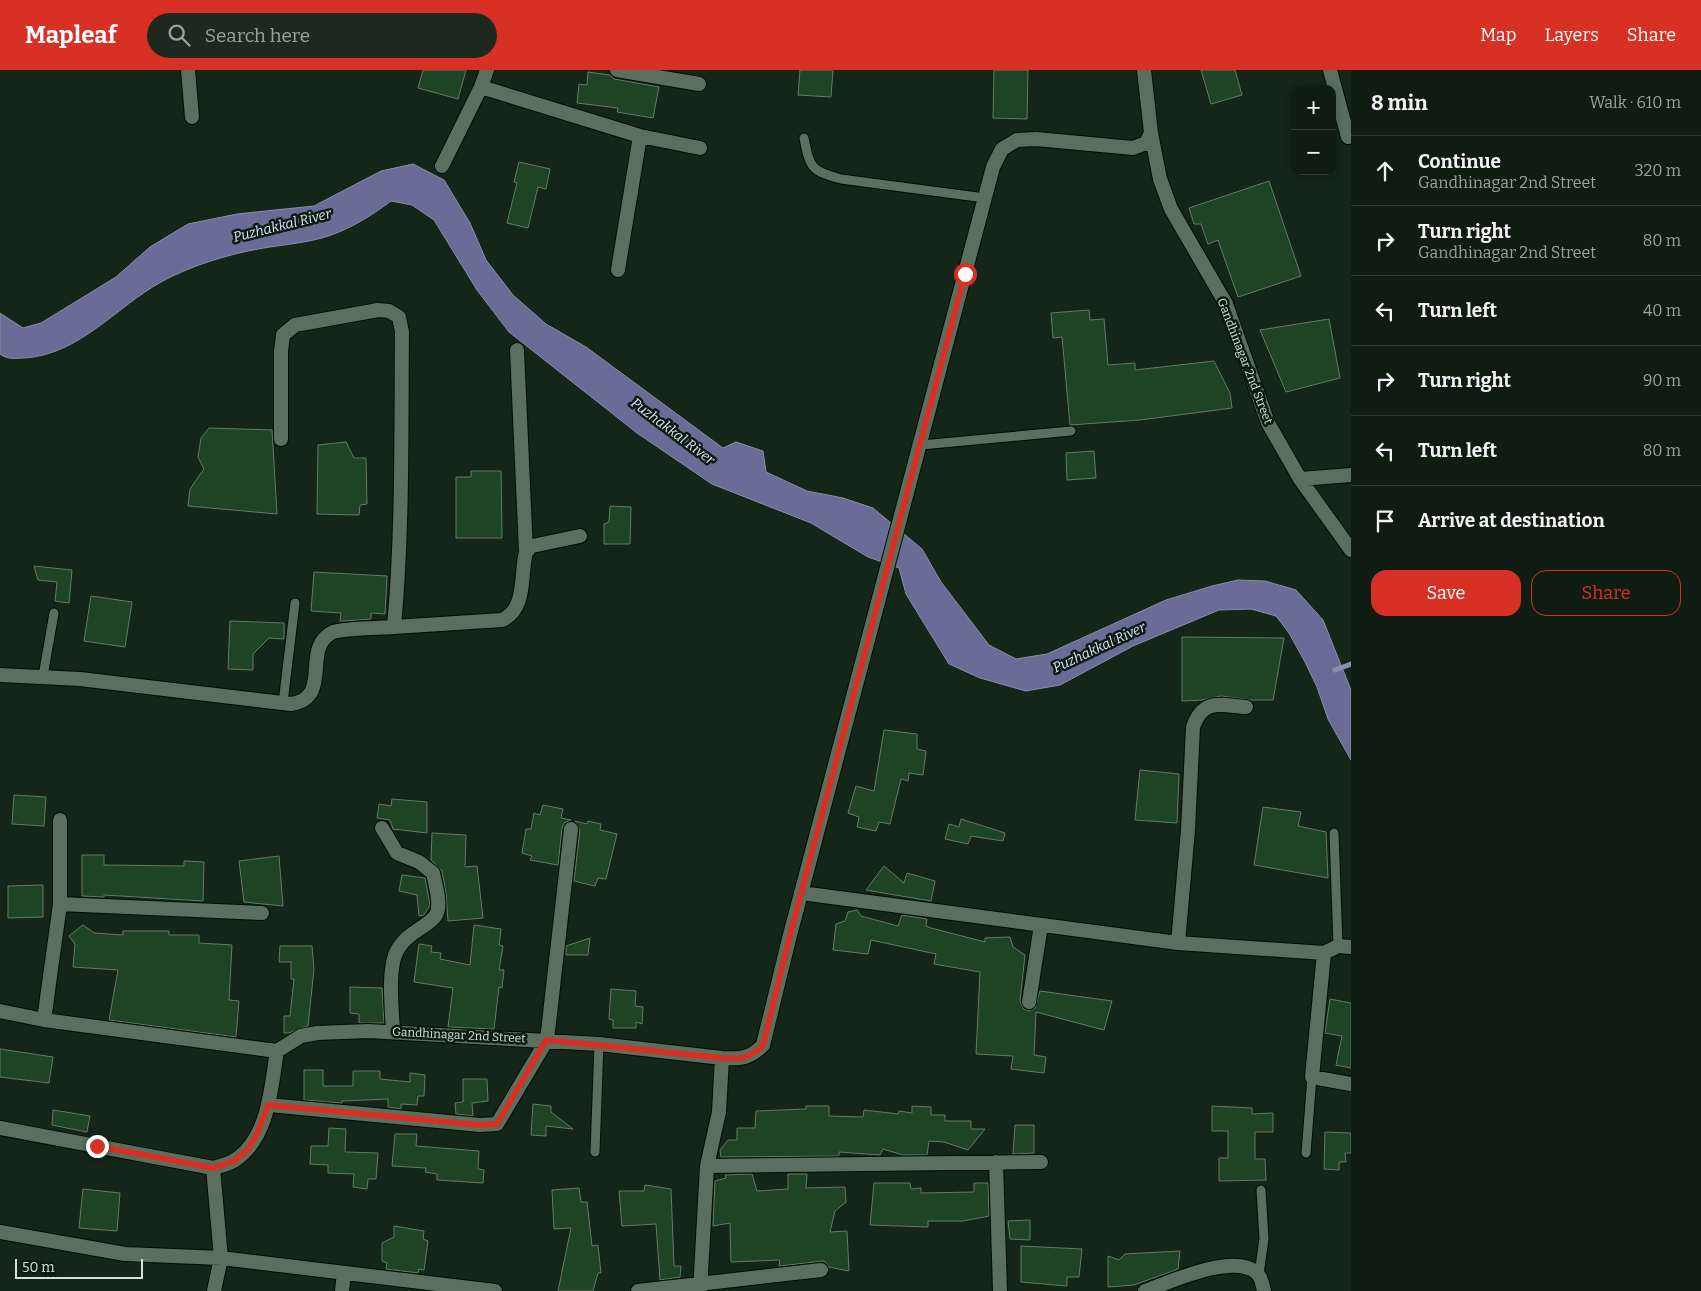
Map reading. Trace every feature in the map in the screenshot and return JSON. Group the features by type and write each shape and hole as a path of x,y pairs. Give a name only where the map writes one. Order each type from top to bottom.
{"street":[{"path":"188,70 192,118"},
{"path":"442,166 481,87 487,70"},
{"path":"618,70 699,84"},
{"name":"Gandhinagar 2nd Street","path":"1144,70 1151,133 1160,178 1171,209 1226,304 1268,423 1300,479 1351,550"},
{"path":"1330,70 1348,137"},
{"path":"481,87 640,136 700,148"},
{"name":"Gandhinagar 2nd Street","path":"277,1051 301,1036 317,1033 392,1032 599,1044 722,1058 743,1059 753,1056 763,1045 801,893 886,572 900,527 993,167 1002,149 1017,140 1036,139 1133,148 1146,143 1151,133"},
{"path":"618,270 640,136"},
{"path":"281,438 281,351 283,335 295,325 378,310 389,311 399,317 402,332 401,516 399,574 394,627"},
{"path":"0,675 44,676 283,703 303,702 314,691 321,641 334,632 502,620 512,616 519,604 526,552 516,350"},
{"path":"1300,479 1351,475"},
{"path":"526,552 532,546 580,536"},
{"path":"1178,943 1188,830 1193,727 1198,713 1212,704 1246,707"},
{"path":"44,1020 60,904 60,820"},
{"path":"382,828 397,853 419,862 433,873 438,909 436,916 410,933 396,953 392,978 392,1032"},
{"path":"268,1105 480,1125 497,1124 546,1040 571,829"},
{"path":"801,893 1178,943 1324,953 1345,946"},
{"path":"60,904 262,913"},
{"path":"1029,1002 1041,925"},
{"path":"1324,953 1312,1077 1351,1084"},
{"path":"0,1011 44,1020 277,1051 268,1105 258,1132 248,1149 234,1161 213,1168 0,1128"},
{"path":"700,1287 707,1166 719,1112 722,1058"},
{"path":"996,1162 1000,1291"},
{"path":"707,1166 1041,1162"},
{"path":"213,1168 221,1258 214,1291"},
{"path":"0,1232 126,1254 221,1258 493,1291"},
{"path":"1145,1291 1197,1271 1219,1266 1249,1268 1259,1274 1264,1291"},
{"path":"638,1291 700,1287 821,1270"},
{"path":"342,1291 344,1273"}],"lane":[{"path":"804,138 808,160 818,173 841,179 985,198"},
{"path":"921,445 1071,431"},
{"path":"283,703 295,603"},
{"path":"44,676 54,612"},
{"path":"1334,833 1345,946"},
{"path":"595,1152 599,1044"},
{"path":"1306,1153 1312,1077"},
{"path":"1259,1274 1264,1239 1262,1190"}],"water":[{"name":"Puzhakkal River","path":"413,164 444,180 470,223 486,260 513,295 546,324 586,347 723,448 736,442 763,451 766,472 807,491 843,498 873,508 922,549 941,582 989,645 1016,659 1047,654 1166,600 1212,586 1238,580 1265,581 1296,590 1323,620 1351,690 1351,760 1328,719 1317,687 1289,633 1276,616 1251,609 1219,610 1133,646 1060,685 1026,691 980,678 949,664 906,594 899,568 868,557 811,523 712,484 637,433 509,332 477,290 434,220 412,205 391,201 360,222 329,236 310,241 246,251 196,266 172,276 144,292 80,339 45,355 9,358 0,354 0,313 23,328 41,323 116,277 150,247 188,224 237,214 314,206 381,171"}],"building":[{"path":"423,70 466,70 458,99 418,88"},
{"path":"800,70 833,70 831,97 798,95"},
{"path":"994,70 1028,70 1027,119 993,118"},
{"path":"1201,70 1235,70 1242,95 1211,104"},
{"path":"588,72 610,75 614,79 659,87 653,118 617,112 618,108 577,103 579,84 587,85"},
{"path":"519,162 550,169 546,189 538,187 528,228 507,223 517,183 514,182"},
{"path":"1269,181 1301,276 1238,297 1218,240 1208,244 1201,224 1194,224 1189,208"},
{"path":"1089,310 1090,320 1104,319 1108,365 1135,363 1135,370 1214,361 1230,393 1232,408 1140,420 1070,425 1062,337 1053,338 1051,313"},
{"path":"1329,319 1340,378 1286,392 1260,330"},
{"path":"209,428 272,430 277,514 188,506 190,489 204,469 198,457 201,438"},
{"path":"346,442 354,458 366,458 367,504 360,505 359,515 317,514 318,445"},
{"path":"1094,451 1096,478 1067,480 1066,453"},
{"path":"471,471 501,471 502,538 456,538 456,477 471,477"},
{"path":"610,506 631,507 630,544 604,544 604,524 609,522"},
{"path":"34,566 72,570 69,603 55,601 57,582 38,580"},
{"path":"314,572 387,576 385,614 371,613 371,619 340,621 341,613 311,611"},
{"path":"91,596 132,602 125,647 84,641"},
{"path":"230,621 284,623 284,639 269,638 253,654 253,670 228,669"},
{"path":"1182,637 1284,638 1273,700 1251,700 1221,696 1202,700 1182,701"},
{"path":"884,730 917,734 917,749 926,751 923,775 909,773 908,781 901,779 890,824 879,822 876,831 857,827 859,817 848,813 856,786 874,791"},
{"path":"1140,770 1179,774 1177,823 1135,820"},
{"path":"14,795 46,797 44,826 12,824"},
{"path":"392,799 427,802 427,833 393,829 390,820 377,818 379,804 391,806"},
{"path":"543,805 563,809 561,818 571,820 564,823 562,828 558,865 530,860 532,856 522,853 526,829 531,829 534,813 540,815"},
{"path":"1263,807 1301,812 1298,826 1326,832 1328,878 1254,865"},
{"path":"961,819 1005,833 1003,841 971,836 968,844 945,839 949,824 959,827"},
{"path":"575,821 587,824 588,821 601,824 600,830 617,834 606,879 598,878 595,886 574,881 580,830"},
{"path":"432,833 466,835 465,867 477,866 483,918 448,921 442,871 431,860"},
{"path":"82,855 104,855 104,865 184,866 184,861 204,862 203,901 104,895 104,897 82,896"},
{"path":"279,856 283,906 244,902 239,861"},
{"path":"884,866 904,883 907,873 935,881 931,901 866,890"},
{"path":"402,875 425,878 430,905 424,915 419,916 417,895 399,891"},
{"path":"43,885 43,917 8,918 8,886"},
{"path":"857,910 861,916 898,926 902,915 927,919 926,926 931,928 985,942 985,938 1010,937 1013,947 1025,955 1020,1001 1023,1008 1028,1011 1035,1008 1040,991 1112,1001 1104,1030 1036,1012 1034,1055 1046,1057 1044,1073 1011,1069 1013,1056 976,1054 980,972 934,964 936,954 871,940 868,954 833,950 836,924 845,921 848,912"},
{"path":"83,925 94,933 123,935 123,931 169,931 169,935 199,935 199,943 232,945 229,1000 239,1001 236,1037 109,1020 118,970 73,967 75,944 69,936"},
{"path":"474,925 501,929 499,945 503,946 499,970 504,970 502,988 499,987 494,1029 448,1027 453,988 414,982 419,944 432,946 431,952 441,953 440,959 470,965"},
{"path":"590,938 588,955 566,955 566,946"},
{"path":"280,946 312,946 314,969 308,1026 289,1033 284,1033 284,1016 290,1016 294,979 291,979 291,962 279,962"},
{"path":"350,987 382,988 384,1023 359,1023 359,1014 350,1013"},
{"path":"611,989 636,991 635,1006 643,1007 642,1024 636,1022 636,1028 613,1028 613,1020 609,1019"},
{"path":"1330,999 1351,1003 1351,1068 1336,1065 1342,1036 1325,1033"},
{"path":"0,1049 53,1057 49,1083 0,1077"},
{"path":"304,1070 323,1070 323,1086 353,1086 353,1071 380,1071 380,1079 410,1082 410,1073 425,1075 424,1096 418,1096 417,1105 401,1104 401,1109 388,1107 388,1099 342,1101 342,1103 304,1100"},
{"path":"463,1079 487,1079 488,1101 472,1103 473,1116 456,1114 455,1103 463,1102"},
{"path":"533,1104 551,1106 551,1112 573,1129 546,1126 546,1136 531,1135"},
{"path":"806,1106 829,1106 829,1116 863,1117 864,1110 898,1114 899,1111 912,1113 912,1106 931,1107 931,1115 945,1115 945,1121 971,1121 971,1129 985,1129 968,1150 944,1142 929,1141 927,1155 903,1155 883,1149 880,1155 839,1152 839,1156 721,1157 720,1150 728,1140 737,1140 737,1128 755,1128 756,1111 806,1109"},
{"path":"1212,1106 1252,1108 1252,1114 1273,1113 1273,1132 1255,1132 1255,1159 1265,1159 1266,1180 1219,1181 1219,1158 1228,1158 1228,1131 1212,1131"},
{"path":"53,1110 90,1116 87,1132 52,1125"},
{"path":"1015,1125 1034,1125 1034,1153 1013,1154"},
{"path":"329,1128 346,1129 345,1152 378,1153 376,1179 368,1179 367,1189 353,1187 354,1174 328,1173 328,1165 310,1164 311,1146 328,1146"},
{"path":"1325,1132 1351,1133 1351,1153 1345,1153 1346,1162 1339,1162 1339,1170 1324,1169"},
{"path":"395,1134 417,1134 416,1146 479,1151 478,1169 484,1170 483,1183 437,1180 437,1174 425,1172 426,1168 392,1166"},
{"path":"752,1174 757,1191 788,1189 788,1174 807,1174 806,1188 845,1187 846,1202 835,1211 830,1232 847,1231 849,1271 829,1267 824,1261 779,1266 780,1260 731,1262 730,1223 713,1226 715,1181 726,1178 725,1175"},
{"path":"874,1183 910,1183 911,1189 921,1188 921,1193 974,1192 974,1183 988,1183 989,1216 963,1221 928,1221 928,1227 870,1225"},
{"path":"645,1185 671,1189 674,1266 681,1266 680,1277 660,1280 656,1224 622,1226 619,1191 644,1191"},
{"path":"579,1188 581,1202 587,1202 592,1246 598,1245 601,1273 598,1273 593,1291 558,1291 571,1228 554,1229 552,1190"},
{"path":"83,1189 120,1193 117,1231 79,1228"},
{"path":"1030,1220 1030,1240 1010,1239 1008,1221"},
{"path":"394,1226 424,1231 423,1239 428,1241 424,1270 419,1269 418,1273 386,1269 387,1263 382,1261 382,1243 394,1237"},
{"path":"1021,1246 1082,1249 1079,1277 1067,1277 1067,1286 1021,1282"},
{"path":"1180,1251 1178,1269 1134,1285 1108,1287 1108,1256 1119,1260 1125,1254"}],"waterway":[{"path":"1335,670 1351,664"}],"route":[{"path":"97,1146 213,1168 234,1161 248,1149 258,1132 268,1105 480,1125 497,1124 546,1040 722,1058 743,1059 753,1056 763,1045 790,935 886,572 900,527 965,274"}]}
